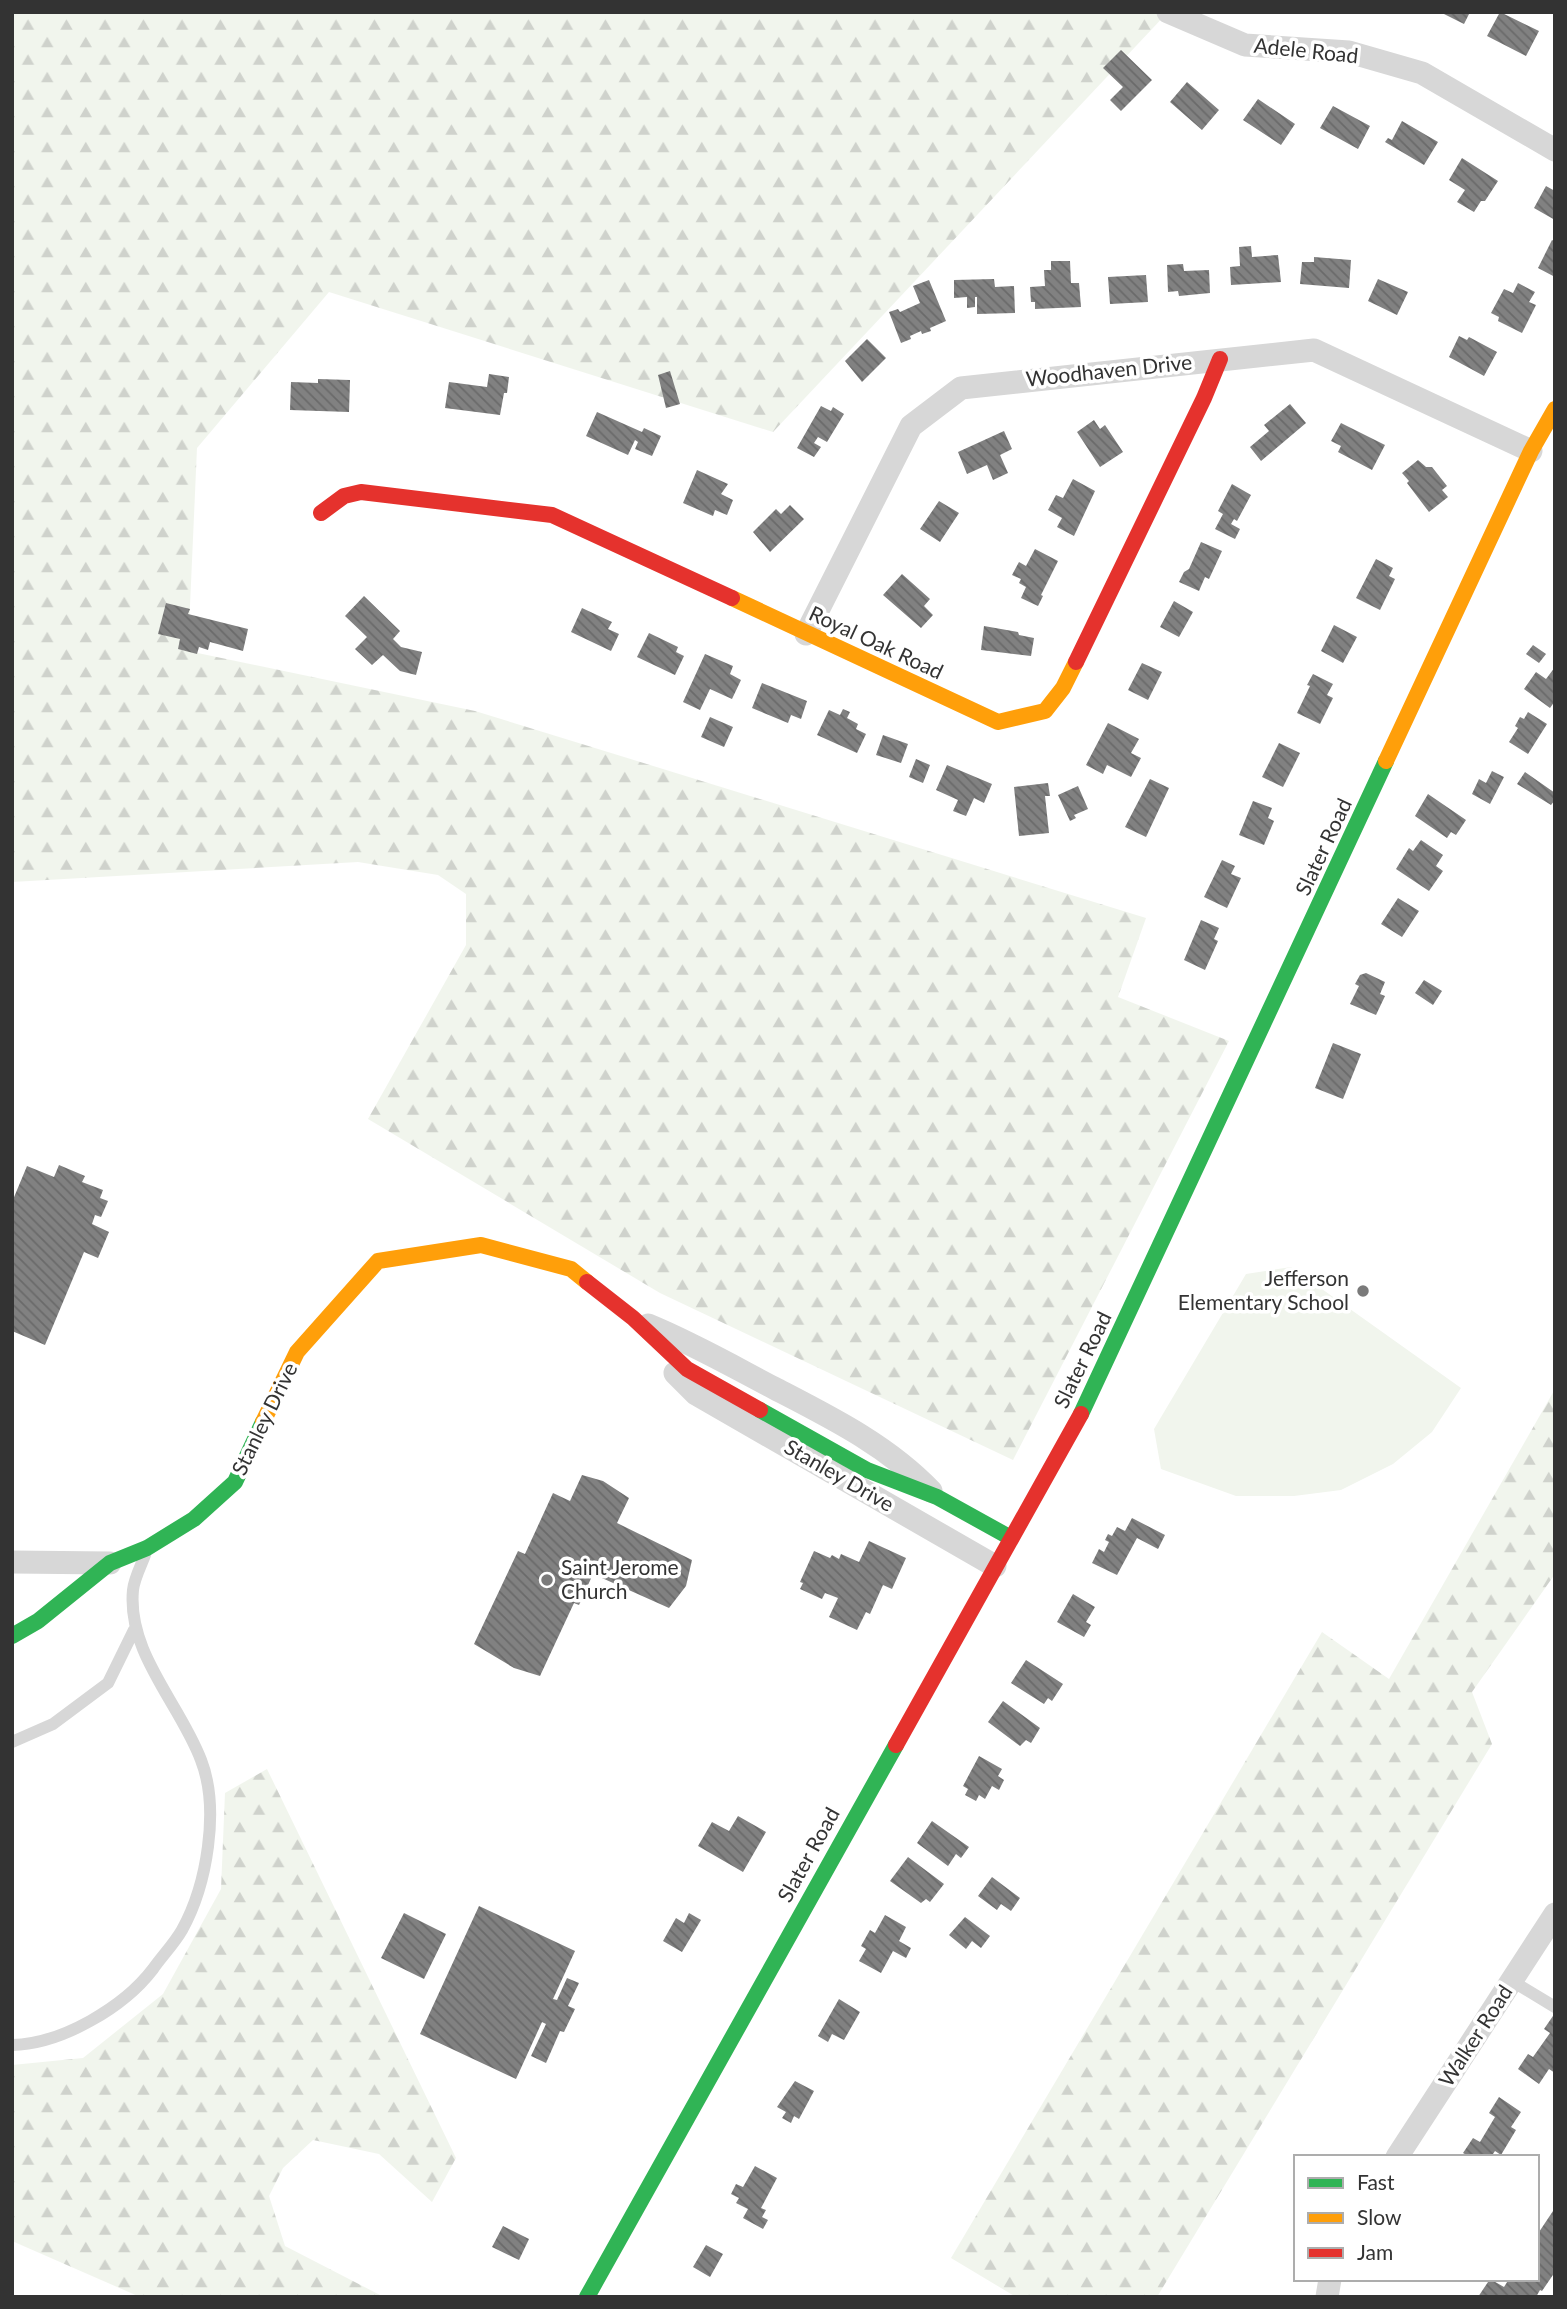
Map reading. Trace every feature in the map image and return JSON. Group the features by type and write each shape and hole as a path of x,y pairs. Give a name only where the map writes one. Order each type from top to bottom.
{"main road":[{"name":"Royal Oak Road","path":"321,513 345,496 361,492 552,514 806,635 998,722 1045,711 1063,688 1205,398 1220,359"},
{"name":"Slater Road","path":"587,2297 1087,1404 1531,451 1555,408"},
{"name":"Stanley Drive","path":"12,1636 38,1621 110,1563 147,1548 194,1520 235,1482 297,1352 378,1261 481,1245 571,1269 633,1318"},
{"name":"Stanley Drive","path":"937,1497 1011,1538"}],"street":[{"name":"Adele Road","path":"1168,12 1245,45 1349,52 1422,73 1555,150"},
{"name":"Woodhaven Drive","path":"806,635 911,426 961,388 1314,350 1531,451"},
{"name":"Stanley Drive","path":"633,1318 680,1338 845,1425 908,1467 937,1497"},
{"name":"Stanley Drive","path":"633,1318 660,1357 696,1394 995,1566"},
{"name":"Stanley Drive","path":"12,1562 110,1563"},
{"name":"Walker Road","path":"1397,2155 1555,1914"}],"lane":[{"path":"12,2045 26,2044 86,2024 140,1986 182,1930 205,1872 211,1812 202,1761 135,1630 133,1588 147,1548"},
{"path":"12,1742 53,1724 108,1684 135,1630"},
{"path":"1512,1981 1555,2007"}],"green space":[{"path":"12,12 1168,12 773,432 329,292 197,448 188,651 475,711 1146,918 1118,997 1229,1041 1013,1460 660,1293 368,1119 466,945 466,894 438,875 358,862 12,882"},
{"path":"1291,1267 1461,1388 1432,1432 1393,1464 1341,1490 1294,1496 1236,1496 1161,1469 1154,1429 1246,1274"},
{"path":"1555,1389 1555,1574 1472,1692 1492,1744 1157,2297 1016,2297 951,2258 1322,1632 1389,1679"},
{"path":"267,1769 456,2158 432,2202 379,2154 313,2140 283,2168 269,2196 285,2246 380,2295 379,2297 140,2297 12,2241 12,2065 83,2058 163,1994 221,1889 225,1793"}],"building":[{"path":"1440,12 1470,12 1464,24"},
{"path":"1500,12 1539,31 1526,56 1487,36"},
{"path":"1121,50 1152,80 1121,111 1110,100 1123,87 1103,68"},
{"path":"1187,82 1219,110 1202,130 1170,102"},
{"path":"1258,99 1295,124 1281,145 1243,120"},
{"path":"1333,106 1370,126 1358,149 1320,128"},
{"path":"1402,121 1438,142 1424,165 1385,142 1388,138 1392,140"},
{"path":"1462,158 1498,181 1474,212 1457,202 1465,190 1449,180"},
{"path":"1546,186 1555,191 1555,220 1534,208"},
{"path":"1552,240 1555,242 1555,277 1538,268"},
{"path":"1251,246 1252,257 1278,255 1281,282 1231,285 1230,267 1240,266 1239,247"},
{"path":"1314,257 1351,260 1349,288 1300,284 1302,262 1314,262"},
{"path":"1051,261 1070,261 1071,283 1079,283 1081,307 1035,309 1035,302 1031,302 1030,287 1045,286 1044,270 1051,270"},
{"path":"1183,264 1184,271 1209,270 1210,293 1179,296 1178,291 1168,292 1167,265"},
{"path":"1146,275 1148,302 1110,304 1108,277"},
{"path":"994,279 995,287 1014,286 1015,313 977,314 977,297 975,307 967,308 967,297 954,298 954,280"},
{"path":"1378,279 1408,292 1397,315 1368,301"},
{"path":"929,280 946,321 930,328 931,331 922,334 921,331 901,343 889,312 898,309 900,312 920,303 913,286"},
{"path":"1518,283 1535,292 1529,302 1536,305 1522,333 1498,321 1499,317 1491,313 1504,289 1513,293"},
{"path":"1459,336 1467,340 1469,337 1497,352 1484,376 1449,357"},
{"path":"867,339 886,358 862,382 845,361"},
{"path":"670,371 680,404 666,408 658,375"},
{"path":"489,374 509,377 500,415 445,408 449,382 487,387"},
{"path":"318,379 350,380 349,412 290,410 291,382 318,383"},
{"path":"1290,404 1306,423 1261,461 1250,447 1269,431 1264,425"},
{"path":"821,406 831,411 833,407 844,414 827,442 818,437 814,443 821,447 814,457 797,448"},
{"path":"597,412 642,432 644,428 661,436 652,456 635,449 638,442 635,440 628,455 586,436"},
{"path":"1094,420 1100,429 1105,425 1123,452 1100,467 1077,432"},
{"path":"1341,423 1385,445 1372,470 1338,452 1341,446 1331,441"},
{"path":"1004,431 1012,449 1000,455 1008,473 993,480 987,465 967,474 958,452"},
{"path":"1418,460 1426,467 1432,467 1447,486 1442,490 1448,497 1429,512 1402,473"},
{"path":"697,470 728,484 721,494 733,500 727,515 715,510 713,516 683,503"},
{"path":"1073,479 1095,491 1074,536 1057,527 1062,518 1048,510 1056,495 1063,498"},
{"path":"1232,484 1251,495 1237,521 1234,519 1231,524 1240,529 1235,539 1215,529 1223,514 1218,511"},
{"path":"939,501 959,513 940,542 920,529"},
{"path":"790,505 804,519 770,552 753,532 776,509 781,514"},
{"path":"1201,542 1222,551 1209,579 1205,577 1199,591 1179,582 1184,572 1189,569"},
{"path":"1035,549 1058,561 1038,606 1021,598 1026,587 1019,583 1021,579 1012,575 1019,562 1026,566"},
{"path":"1376,559 1393,568 1389,576 1395,579 1380,610 1356,598"},
{"path":"902,574 930,599 924,606 933,615 921,628 883,595"},
{"path":"364,596 400,631 393,639 401,647 422,652 416,675 400,671 383,655 372,665 355,649 367,637 345,616"},
{"path":"1174,601 1193,612 1179,637 1160,627"},
{"path":"166,603 190,609 188,614 248,629 243,651 210,642 208,650 199,647 197,654 178,649 180,639 158,634"},
{"path":"582,608 612,622 608,629 619,634 611,651 571,632"},
{"path":"1334,625 1357,637 1343,663 1321,651"},
{"path":"984,626 1018,632 1019,635 1034,638 1031,656 981,650"},
{"path":"649,633 678,647 676,652 684,656 675,675 637,657"},
{"path":"1533,645 1546,654 1539,663 1526,654"},
{"path":"705,654 733,666 730,674 741,680 732,699 710,689 700,710 683,702"},
{"path":"1142,663 1162,672 1148,700 1128,690"},
{"path":"1555,667 1555,701 1550,708 1524,689 1536,672 1546,679"},
{"path":"1313,674 1333,684 1327,695 1333,698 1320,724 1297,713"},
{"path":"762,683 807,701 801,719 791,715 788,723 752,708"},
{"path":"843,709 850,712 847,718 858,724 856,729 866,734 857,753 817,735 829,710 840,715"},
{"path":"1528,712 1547,724 1528,754 1509,742 1518,728 1515,726 1520,717 1524,719"},
{"path":"710,717 733,727 724,747 701,737"},
{"path":"1108,723 1139,739 1131,753 1141,758 1131,777 1107,765 1103,774 1086,765"},
{"path":"883,735 908,744 901,763 876,755"},
{"path":"1279,743 1300,753 1283,787 1262,777"},
{"path":"916,759 930,765 923,783 909,777"},
{"path":"947,765 992,784 984,803 974,798 966,816 953,811 958,800 936,790"},
{"path":"1492,771 1504,777 1490,804 1472,794 1479,779 1486,783"},
{"path":"1525,772 1555,793 1555,800 1551,805 1517,784"},
{"path":"1150,779 1169,788 1146,837 1125,827"},
{"path":"1048,783 1050,796 1045,796 1049,833 1019,836 1014,787"},
{"path":"1078,786 1088,809 1074,815 1076,818 1070,821 1058,795"},
{"path":"1428,794 1466,820 1456,835 1451,832 1447,838 1415,816"},
{"path":"1253,801 1272,808 1268,818 1274,821 1264,845 1239,835"},
{"path":"1421,840 1443,855 1436,866 1443,871 1429,891 1396,869 1409,848 1413,851"},
{"path":"1222,860 1235,866 1231,874 1241,878 1227,908 1204,897"},
{"path":"1398,898 1419,911 1402,937 1381,924"},
{"path":"1201,920 1219,928 1214,939 1218,941 1205,970 1184,960"},
{"path":"1366,973 1385,982 1380,994 1385,996 1376,1015 1350,1004 1359,986 1355,984 1360,975"},
{"path":"1424,980 1442,991 1433,1005 1415,993"},
{"path":"1333,1043 1361,1054 1343,1099 1315,1088"},
{"path":"59,1165 85,1176 82,1182 103,1190 100,1198 108,1201 101,1217 95,1215 92,1224 109,1232 98,1258 84,1252 45,1345 12,1331 12,1202 27,1166 54,1177"},
{"name":"Saint Jerome Church","path":"582,1475 603,1481 629,1498 617,1523 692,1560 686,1586 669,1608 593,1574 579,1605 574,1603 540,1676 514,1668 474,1644 518,1551 525,1554 553,1493 570,1501"},
{"path":"1132,1518 1165,1535 1158,1549 1137,1538 1117,1575 1092,1563 1099,1549 1104,1552 1109,1542 1105,1540 1108,1534 1112,1536 1117,1527 1125,1531"},
{"path":"869,1541 906,1558 892,1589 883,1585 870,1614 866,1612 857,1630 829,1617 838,1598 825,1593 822,1599 800,1589 803,1583 800,1582 814,1551 839,1559 841,1554 859,1562"},
{"path":"1073,1594 1095,1607 1086,1622 1091,1625 1084,1637 1057,1622"},
{"path":"1026,1660 1063,1684 1052,1701 1048,1698 1044,1704 1011,1683"},
{"path":"1003,1701 1040,1728 1031,1743 1026,1740 1020,1746 988,1722"},
{"path":"979,1756 1002,1769 998,1776 1004,1780 999,1790 992,1786 985,1799 979,1795 976,1801 965,1795 968,1789 963,1786"},
{"path":"738,1816 766,1832 743,1872 698,1846 712,1822 729,1831"},
{"path":"932,1821 969,1847 961,1858 956,1854 948,1866 917,1843"},
{"path":"908,1857 944,1884 930,1902 926,1899 921,1903 890,1881"},
{"path":"992,1877 1020,1898 1011,1911 1001,1904 997,1910 978,1896"},
{"path":"479,1906 575,1951 553,1999 557,2000 567,1978 579,1983 568,2006 575,2009 564,2032 560,2031 546,2063 531,2056 546,2024 542,2022 516,2079 420,2034"},
{"path":"404,1913 446,1934 424,1979 381,1958"},
{"path":"689,1913 701,1920 682,1952 663,1941 676,1918 684,1923"},
{"path":"885,1915 906,1927 899,1941 911,1948 906,1958 893,1951 881,1973 859,1961 866,1949 861,1946 870,1930 875,1933"},
{"path":"965,1917 990,1936 981,1948 972,1941 966,1949 949,1935"},
{"path":"839,1999 860,2012 844,2040 832,2034 828,2042 818,2036"},
{"path":"1555,2013 1555,2073 1549,2069 1539,2084 1518,2069 1528,2054 1533,2057 1550,2033 1544,2029"},
{"path":"795,2081 814,2091 799,2119 794,2116 791,2123 782,2118 786,2112 777,2107"},
{"path":"1499,2097 1521,2112 1511,2127 1516,2130 1501,2155 1495,2151 1492,2155 1463,2153 1473,2138 1480,2142 1495,2117 1489,2113"},
{"path":"755,2166 777,2178 761,2208 766,2210 762,2217 768,2220 763,2229 743,2218 748,2209 736,2203 739,2198 731,2194 736,2184 743,2187"},
{"path":"1553,2211 1555,2272 1542,2291 1540,2290 1536,2297 1478,2297 1489,2281 1504,2287 1508,2281 1539,2281 1539,2232"},
{"path":"503,2226 529,2239 519,2260 492,2247"},
{"path":"706,2245 723,2254 710,2277 693,2267"}],"traffic: fast":[{"path":"1081,1414 1386,761"},
{"path":"760,1410 867,1470 937,1497 1011,1538"},
{"path":"12,1636 38,1621 110,1563 147,1548 194,1519 235,1482 263,1422"},
{"path":"587,2297 896,1745"}],"traffic: slow":[{"path":"1386,761 1531,451 1555,409"},
{"path":"732,598 998,722 1045,711 1063,688 1076,662"},
{"path":"263,1422 297,1352 378,1261 481,1245 571,1269 587,1282"}],"traffic: jam":[{"path":"1076,662 1204,398 1220,359"},
{"path":"321,513 344,496 361,492 552,515 732,598"},
{"path":"587,1282 633,1318 687,1369 760,1410"},
{"path":"896,1745 1081,1414"}],"place":[{"name":"Jefferson Elementary School","path":"1363,1291"},
{"name":"Saint Jerome Church","path":"547,1580"}]}
